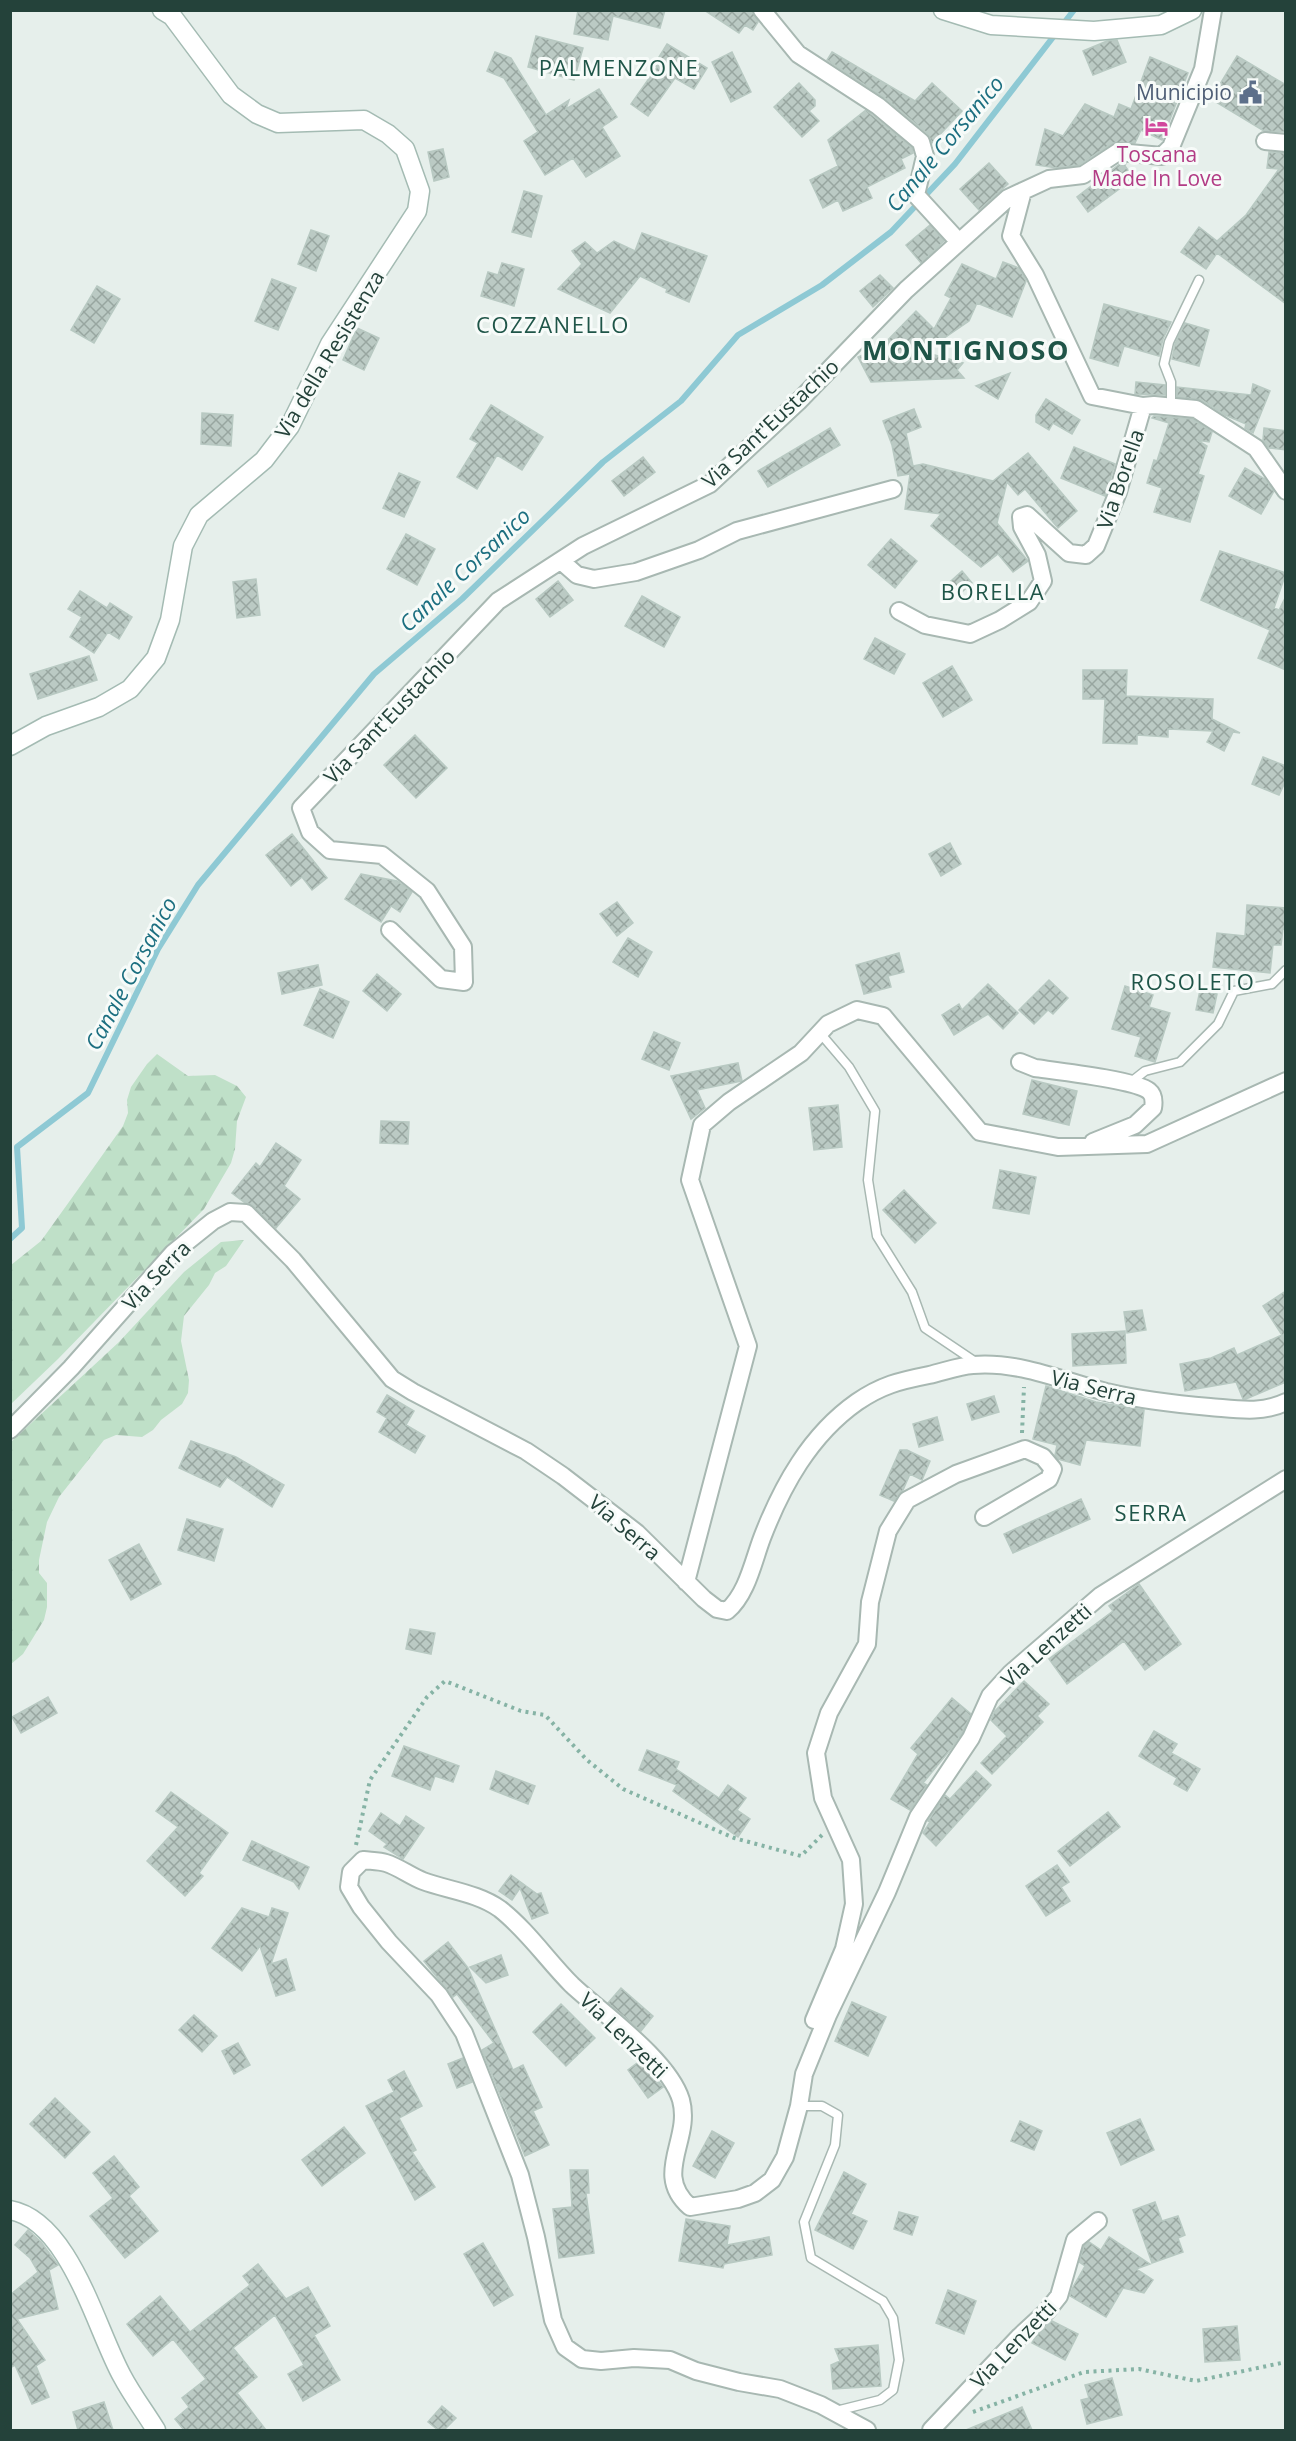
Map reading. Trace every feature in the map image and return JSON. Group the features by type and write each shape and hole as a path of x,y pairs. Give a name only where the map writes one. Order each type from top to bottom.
{"street":[{"name":"Via della Resistenza","path":"10,746 46,726 99,707 130,689 156,658 170,620 183,546 199,515 264,460 290,426 330,344 417,211 420,190 405,149 388,134 364,120 278,123 257,114 231,95 172,16 162,10"},
{"path":"762,10 798,54 878,106 921,142 925,156 916,195 959,242"},
{"path":"943,10 990,25 1094,31 1161,25 1192,10"},
{"name":"Via Sant'Eustachio","path":"390,930 441,979 464,982 463,947 427,891 382,855 330,850 310,832 301,808 498,601 583,546 710,484 798,402 906,290 1008,198 1049,178 1083,175 1118,152 1162,156 1172,147 1203,69 1213,10"},
{"path":"1265,141 1286,143"},
{"path":"1023,191 1011,236 1035,275 1092,396 1143,406 1196,409 1256,448 1286,491"},
{"name":"Via Borella","path":"899,612 925,625 970,633 1000,621 1029,602 1042,581 1037,555 1022,527 1021,517 1027,515 1069,553 1086,555 1096,546 1118,492 1143,406"},
{"path":"561,561 577,575 594,579 636,572 699,550 737,531 892,489"},
{"path":"686,1582 748,1346 690,1180 702,1125 729,1102 801,1053 828,1024 857,1010 883,1016 980,1132 1058,1147 1147,1144 1286,1081"},
{"path":"1020,1062 1035,1068 1131,1082 1149,1091 1154,1099 1153,1108 1135,1125 1081,1147"},
{"name":"Via Serra","path":"10,1430 71,1368 173,1253 213,1221 230,1212 246,1213 299,1267 392,1378 412,1392 526,1451 563,1476 637,1533 717,1609 727,1611 735,1604 744,1587 768,1520 786,1481 806,1453 830,1426 855,1404 882,1386 980,1365 1029,1370 1107,1392 1160,1403 1249,1411 1272,1408 1286,1402"},
{"path":"804,2074 799,2060 844,1949 854,1904 851,1860 823,1798 816,1753 829,1713 867,1644 870,1602 888,1531 907,1500 956,1474 1025,1449 1043,1457 1053,1469 1048,1479 984,1517"},
{"name":"Via Lenzetti","path":"351,1872 363,1860 385,1863 421,1880 482,1899 500,1909 573,1986 633,2039 670,2079 681,2101 680,2137 672,2170 678,2197 690,2207 738,2199 755,2193 772,2180 785,2157 799,2106 804,2074 828,2015 887,1892 918,1817 970,1738 990,1696 1011,1673 1100,1596 1286,1479"},
{"path":"351,1872 350,1887 361,1907 389,1942 439,1995 464,2033 520,2175 536,2237 553,2320 565,2347 582,2359 670,2360 696,2371 780,2389 821,2405 867,2430"},
{"path":"10,2210 22,2212 41,2225 70,2262 122,2375 156,2430"},
{"name":"Via Lenzetti","path":"931,2430 1059,2296 1075,2240 1098,2221"}],"lane":[{"path":"1171,406 1171,382 1164,364 1169,342 1199,280"},
{"path":"1131,1082 1145,1071 1180,1062 1218,1024 1234,991 1272,984 1286,970"},
{"path":"820,1032 849,1067 875,1111 868,1180 877,1236 912,1292 925,1328 980,1365"},
{"path":"799,2106 822,2106 838,2115 836,2145 804,2222 811,2258 883,2301 893,2318 899,2360 892,2390 880,2400 833,2412"}],"path":[{"path":"1024,1387 1021,1426 1025,1449"},
{"path":"351,1872 370,1780 427,1697 445,1681 521,1710 545,1715 587,1760 623,1789 734,1838 801,1856 834,1823"},
{"path":"967,2415 1084,2372 1139,2369 1196,2381 1286,2362"}],"green space":[{"path":"157,1054 188,1076 215,1075 237,1086 246,1097 237,1121 235,1149 231,1163 204,1209 11,1404 11,1265 41,1241 123,1126 128,1113 127,1100 131,1087"},
{"path":"244,1240 226,1266 215,1273 209,1285 184,1316 181,1341 189,1380 188,1393 182,1404 142,1437 116,1435 104,1440 59,1497 47,1522 39,1560 39,1573 47,1583 47,1607 44,1620 23,1654 11,1664 11,1442 119,1342 184,1272 221,1242"}],"building":[{"path":"578,10 665,10 660,28 613,16 608,40 574,34"},
{"path":"704,10 752,10 758,22 753,30 745,25 739,33"},
{"path":"536,36 583,48 574,80 528,67"},
{"path":"1117,40 1126,62 1093,75 1083,51 1107,41"},
{"path":"667,44 707,68 694,89 675,78 648,116 631,104 657,67 654,65"},
{"path":"495,52 511,58 546,115 569,100 566,109 599,89 617,117 602,127 620,156 586,177 573,158 545,175 524,141 538,132 504,78 487,71"},
{"path":"732,52 751,92 731,102 712,62"},
{"path":"832,52 915,101 932,83 962,111 932,143 928,134 885,98 827,60"},
{"name":"Municipio","path":"1237,56 1286,85 1286,132 1264,131 1211,99"},
{"path":"1150,57 1188,73 1162,140 1141,130 1135,143 1113,143 1079,165 1057,168 1036,165 1045,129 1063,136 1085,104 1114,117 1119,104 1131,109"},
{"path":"799,83 815,100 815,106 809,111 819,121 802,137 774,107"},
{"path":"866,110 912,148 913,153 901,159 905,168 867,187 872,198 843,211 838,200 823,208 810,180 838,166 828,140"},
{"path":"443,149 449,177 434,181 428,152"},
{"path":"1269,152 1286,153 1286,304 1217,253 1206,269 1181,252 1199,227 1217,241 1246,215 1279,169 1267,168"},
{"path":"989,163 1008,184 979,210 960,189"},
{"path":"1121,163 1126,163 1125,166 1134,178 1088,212 1077,197"},
{"path":"524,191 542,196 531,237 512,232"},
{"path":"930,225 944,241 921,263 906,245"},
{"path":"311,230 329,236 316,271 298,264"},
{"path":"642,233 707,256 689,302 666,292 667,289 640,276 610,313 558,289 582,264 572,251 585,242 597,253 614,241 635,251"},
{"path":"1003,262 1019,268 1026,281 1012,317 977,303 969,321 924,352 963,363 957,370 964,378 871,382 858,357 882,346 916,311 934,329 951,298 945,295 962,264 996,279"},
{"path":"502,263 524,269 514,306 481,296 488,272 498,275"},
{"path":"880,275 893,288 873,307 860,291"},
{"path":"272,279 296,288 278,330 255,321"},
{"path":"97,286 120,299 94,343 71,330"},
{"path":"1104,304 1171,322 1163,339 1159,356 1124,346 1118,366 1090,358"},
{"path":"1185,323 1209,330 1199,366 1172,359 1175,344"},
{"path":"357,328 379,338 364,370 343,360"},
{"path":"1010,373 998,399 976,386"},
{"path":"1136,382 1165,385 1165,395 1135,394"},
{"path":"1253,384 1270,391 1253,433 1245,428 1246,424 1225,415 1202,400 1177,397 1177,387 1251,395"},
{"path":"1046,399 1080,420 1072,434 1053,423 1049,430 1036,422 1036,415"},
{"path":"491,405 543,437 522,470 497,455 477,489 457,477 478,443 470,439"},
{"path":"914,409 921,427 906,433 913,466 923,464 993,481 1028,453 1077,511 1058,528 1025,489 1018,495 1007,482 997,523 1028,561 1013,572 998,554 981,567 931,526 941,514 905,509 910,474 898,476 892,445 883,421"},
{"path":"202,413 233,415 231,446 201,444"},
{"path":"1154,416 1192,419 1212,432 1209,442 1197,440 1207,446 1198,474 1204,476 1190,522 1154,512 1162,488 1147,483 1154,460 1157,461 1169,423 1152,418"},
{"path":"830,428 840,445 768,487 758,471"},
{"path":"1264,428 1286,431 1286,450 1269,448 1263,440"},
{"path":"1074,447 1115,464 1105,496 1061,478"},
{"path":"643,457 655,472 624,496 612,481"},
{"path":"1245,468 1265,479 1274,491 1261,514 1229,496"},
{"path":"399,473 420,482 404,517 383,508"},
{"path":"406,534 435,549 417,585 387,569"},
{"path":"891,539 917,561 895,588 868,565"},
{"path":"1220,551 1286,573 1274,608 1279,610 1286,596 1286,670 1258,658 1270,630 1201,600"},
{"path":"962,571 972,583 953,600 943,588"},
{"path":"256,579 260,615 237,618 233,582"},
{"path":"558,581 573,600 550,617 536,599"},
{"path":"80,591 107,608 110,603 132,617 119,639 108,632 94,653 70,637 82,617 68,609"},
{"path":"642,596 680,617 664,647 625,626"},
{"path":"875,638 905,654 894,674 864,659"},
{"path":"89,656 97,680 38,699 30,674"},
{"path":"952,666 972,700 943,717 923,683"},
{"path":"1083,670 1127,670 1126,696 1213,699 1212,719 1240,733 1233,732 1224,751 1207,742 1213,731 1168,729 1168,737 1137,735 1137,744 1103,743 1105,699 1083,699"},
{"path":"415,735 447,768 416,798 384,765"},
{"path":"1263,757 1286,766 1286,780 1279,795 1252,784"},
{"path":"292,834 327,878 312,890 302,877 291,886 266,855"},
{"path":"950,843 961,864 941,876 929,854"},
{"path":"361,874 397,881 412,892 400,912 391,906 381,922 345,899"},
{"path":"617,902 633,923 617,936 600,914"},
{"path":"1247,905 1286,908 1286,929 1283,928 1281,945 1273,945 1270,973 1213,967 1217,933 1245,936"},
{"path":"628,938 652,952 638,977 613,962"},
{"path":"899,953 904,972 888,976 891,987 864,994 856,965"},
{"path":"318,965 322,985 282,994 278,973"},
{"path":"377,974 401,994 387,1011 363,991"},
{"path":"1049,980 1068,998 1053,1014 1048,1010 1034,1024 1019,1010"},
{"path":"988,984 1018,1013 1003,1029 988,1014 954,1035 942,1015 959,1004 962,1010"},
{"path":"1125,986 1153,995 1149,1007 1170,1013 1155,1062 1135,1056 1141,1037 1112,1029"},
{"path":"320,989 349,1002 333,1038 304,1025"},
{"path":"1200,990 1217,994 1213,1013 1196,1010"},
{"path":"654,1032 680,1043 669,1070 642,1059"},
{"path":"738,1063 742,1081 697,1090 705,1108 691,1119 671,1076"},
{"path":"1032,1080 1077,1091 1069,1125 1023,1114"},
{"path":"838,1105 842,1147 814,1150 809,1108"},
{"path":"381,1121 409,1122 408,1144 380,1143"},
{"path":"276,1143 301,1160 284,1186 300,1199 276,1228 253,1206 232,1193 256,1163 260,1167"},
{"path":"1000,1170 1036,1177 1029,1214 993,1208"},
{"path":"904,1190 936,1223 915,1243 883,1210"},
{"path":"1286,1291 1286,1382 1246,1399 1243,1399 1236,1382 1185,1391 1180,1364 1211,1358 1234,1348 1237,1355 1282,1335 1263,1306"},
{"path":"1142,1310 1146,1330 1127,1333 1124,1312"},
{"path":"1125,1331 1126,1363 1073,1366 1072,1334"},
{"path":"1046,1386 1096,1402 1144,1410 1140,1446 1086,1440 1080,1465 1058,1459 1055,1455 1057,1445 1033,1439"},
{"path":"387,1395 414,1411 406,1425 425,1436 415,1453 379,1432 387,1418 377,1412"},
{"path":"994,1396 999,1412 972,1420 967,1404"},
{"path":"937,1417 943,1440 919,1447 913,1424"},
{"path":"191,1441 236,1457 284,1485 272,1507 227,1477 220,1487 179,1468"},
{"path":"900,1450 907,1450 930,1461 922,1480 910,1474 903,1490 894,1501 880,1495"},
{"path":"1081,1499 1090,1519 1013,1553 1004,1534"},
{"path":"187,1519 223,1529 214,1561 178,1550"},
{"path":"139,1544 161,1584 131,1600 109,1560"},
{"path":"1139,1584 1181,1644 1145,1670 1124,1641 1067,1684 1049,1659 1113,1611 1109,1606"},
{"path":"410,1629 435,1633 431,1654 406,1649"},
{"path":"1024,1681 1049,1704 1037,1716 1043,1722 992,1774 981,1763 1007,1736 991,1720 995,1711"},
{"path":"48,1697 57,1713 21,1733 12,1717"},
{"path":"952,1698 971,1714 962,1733 923,1783 927,1785 910,1810 891,1799 918,1754 911,1748"},
{"path":"1154,1731 1177,1744 1171,1753 1200,1769 1187,1791 1174,1784 1177,1778 1139,1756"},
{"path":"404,1746 459,1766 453,1782 435,1776 430,1790 392,1776"},
{"path":"647,1750 679,1762 676,1769 719,1798 728,1785 746,1798 737,1810 750,1819 738,1837 673,1791 677,1785 639,1770"},
{"path":"496,1771 535,1786 528,1804 490,1789"},
{"path":"976,1771 991,1785 936,1846 923,1833 930,1822 928,1821 945,1795 950,1799"},
{"path":"171,1792 228,1833 199,1873 203,1876 185,1896 147,1861 178,1827 156,1811"},
{"path":"1108,1812 1120,1827 1070,1866 1058,1851"},
{"path":"381,1813 400,1826 406,1816 424,1828 403,1859 384,1847 387,1844 369,1831"},
{"path":"252,1841 309,1867 299,1889 294,1882 243,1860"},
{"path":"1057,1865 1069,1882 1061,1887 1070,1901 1046,1916 1026,1886"},
{"path":"511,1875 537,1894 541,1893 548,1913 532,1919 520,1888 512,1900 499,1891"},
{"path":"242,1908 269,1917 272,1908 288,1913 271,1964 286,1959 295,1990 276,1996 260,1946 242,1971 212,1948"},
{"path":"448,1942 468,1968 513,2070 523,2065 542,2107 533,2111 549,2145 525,2156 482,2050 494,2043 457,1994 453,1997 424,1961"},
{"path":"501,1955 508,1975 486,1983 470,1967"},
{"path":"621,1988 653,2016 641,2031 608,2003"},
{"path":"852,2002 886,2017 868,2056 835,2041"},
{"path":"561,2004 595,2038 566,2066 533,2032"},
{"path":"194,2015 217,2036 202,2052 179,2030"},
{"path":"238,2043 250,2065 234,2074 222,2051"},
{"path":"463,2058 472,2082 457,2088 448,2064"},
{"path":"641,2060 663,2087 648,2098 628,2070"},
{"path":"404,2071 422,2106 399,2118 416,2150 412,2152 435,2187 415,2200 366,2106 394,2092 388,2080"},
{"path":"55,2098 90,2132 65,2158 30,2124"},
{"path":"1140,2119 1154,2150 1121,2165 1107,2133"},
{"path":"1020,2121 1042,2131 1034,2150 1011,2141"},
{"path":"344,2127 365,2153 322,2186 302,2160"},
{"path":"712,2131 734,2143 715,2178 693,2166"},
{"path":"114,2156 139,2187 129,2196 158,2231 125,2258 90,2216 113,2198 93,2173"},
{"path":"570,2170 588,2170 589,2193 586,2193 594,2253 559,2258 553,2209 572,2207"},
{"path":"844,2172 866,2184 851,2214 867,2221 853,2249 815,2230"},
{"path":"1155,2202 1162,2221 1178,2216 1185,2235 1178,2238 1183,2252 1152,2263 1133,2210"},
{"path":"899,2212 918,2217 912,2235 894,2229"},
{"path":"686,2219 730,2226 727,2245 769,2237 772,2255 724,2264 723,2268 679,2261"},
{"path":"28,2230 41,2242 58,2265 49,2270 58,2309 17,2319 45,2360 36,2366 49,2397 32,2404 15,2365 10,2368 10,2295 38,2272 30,2258 15,2245"},
{"path":"1109,2237 1150,2264 1136,2269 1153,2280 1144,2293 1123,2288 1106,2317 1070,2296 1085,2266 1079,2262 1084,2246 1089,2242 1101,2250"},
{"path":"483,2243 513,2295 494,2306 464,2254"},
{"path":"258,2264 286,2299 308,2287 330,2326 314,2335 340,2380 303,2401 288,2374 304,2365 275,2315 233,2348 257,2377 237,2393 266,2430 184,2430 175,2419 189,2407 182,2398 206,2379 173,2339 153,2356 127,2324 160,2296 190,2332 250,2285 243,2276"},
{"path":"948,2290 976,2301 964,2334 936,2323"},
{"path":"1052,2321 1078,2334 1065,2360 1032,2343"},
{"path":"1237,2326 1240,2360 1205,2362 1203,2329"},
{"path":"878,2345 881,2386 833,2389 831,2365 840,2361 835,2349"},
{"path":"1112,2378 1122,2415 1087,2424 1081,2400 1089,2398 1085,2385"},
{"path":"104,2402 113,2430 78,2430 73,2412"},
{"path":"442,2406 456,2418 444,2430 438,2430 428,2422"},
{"path":"1022,2407 1032,2430 966,2430"}],"waterway":[{"name":"Canale Corsanico","path":"10,1239 22,1228 17,1147 88,1093 158,949 198,885 374,674 462,599 603,462 681,401 738,335 822,285 891,232 955,164 1074,10"}],"place":[{"name":"Municipio","path":"1250,92"},
{"name":"Toscana Made In Love","path":"1157,126"}],"district":[{"name":"PALMENZONE","path":"619,67"},
{"name":"COZZANELLO","path":"553,324"},
{"name":"MONTIGNOSO","path":"966,349"},
{"name":"BORELLA","path":"993,591"},
{"name":"ROSOLETO","path":"1193,981"},
{"name":"SERRA","path":"1151,1512"}]}
